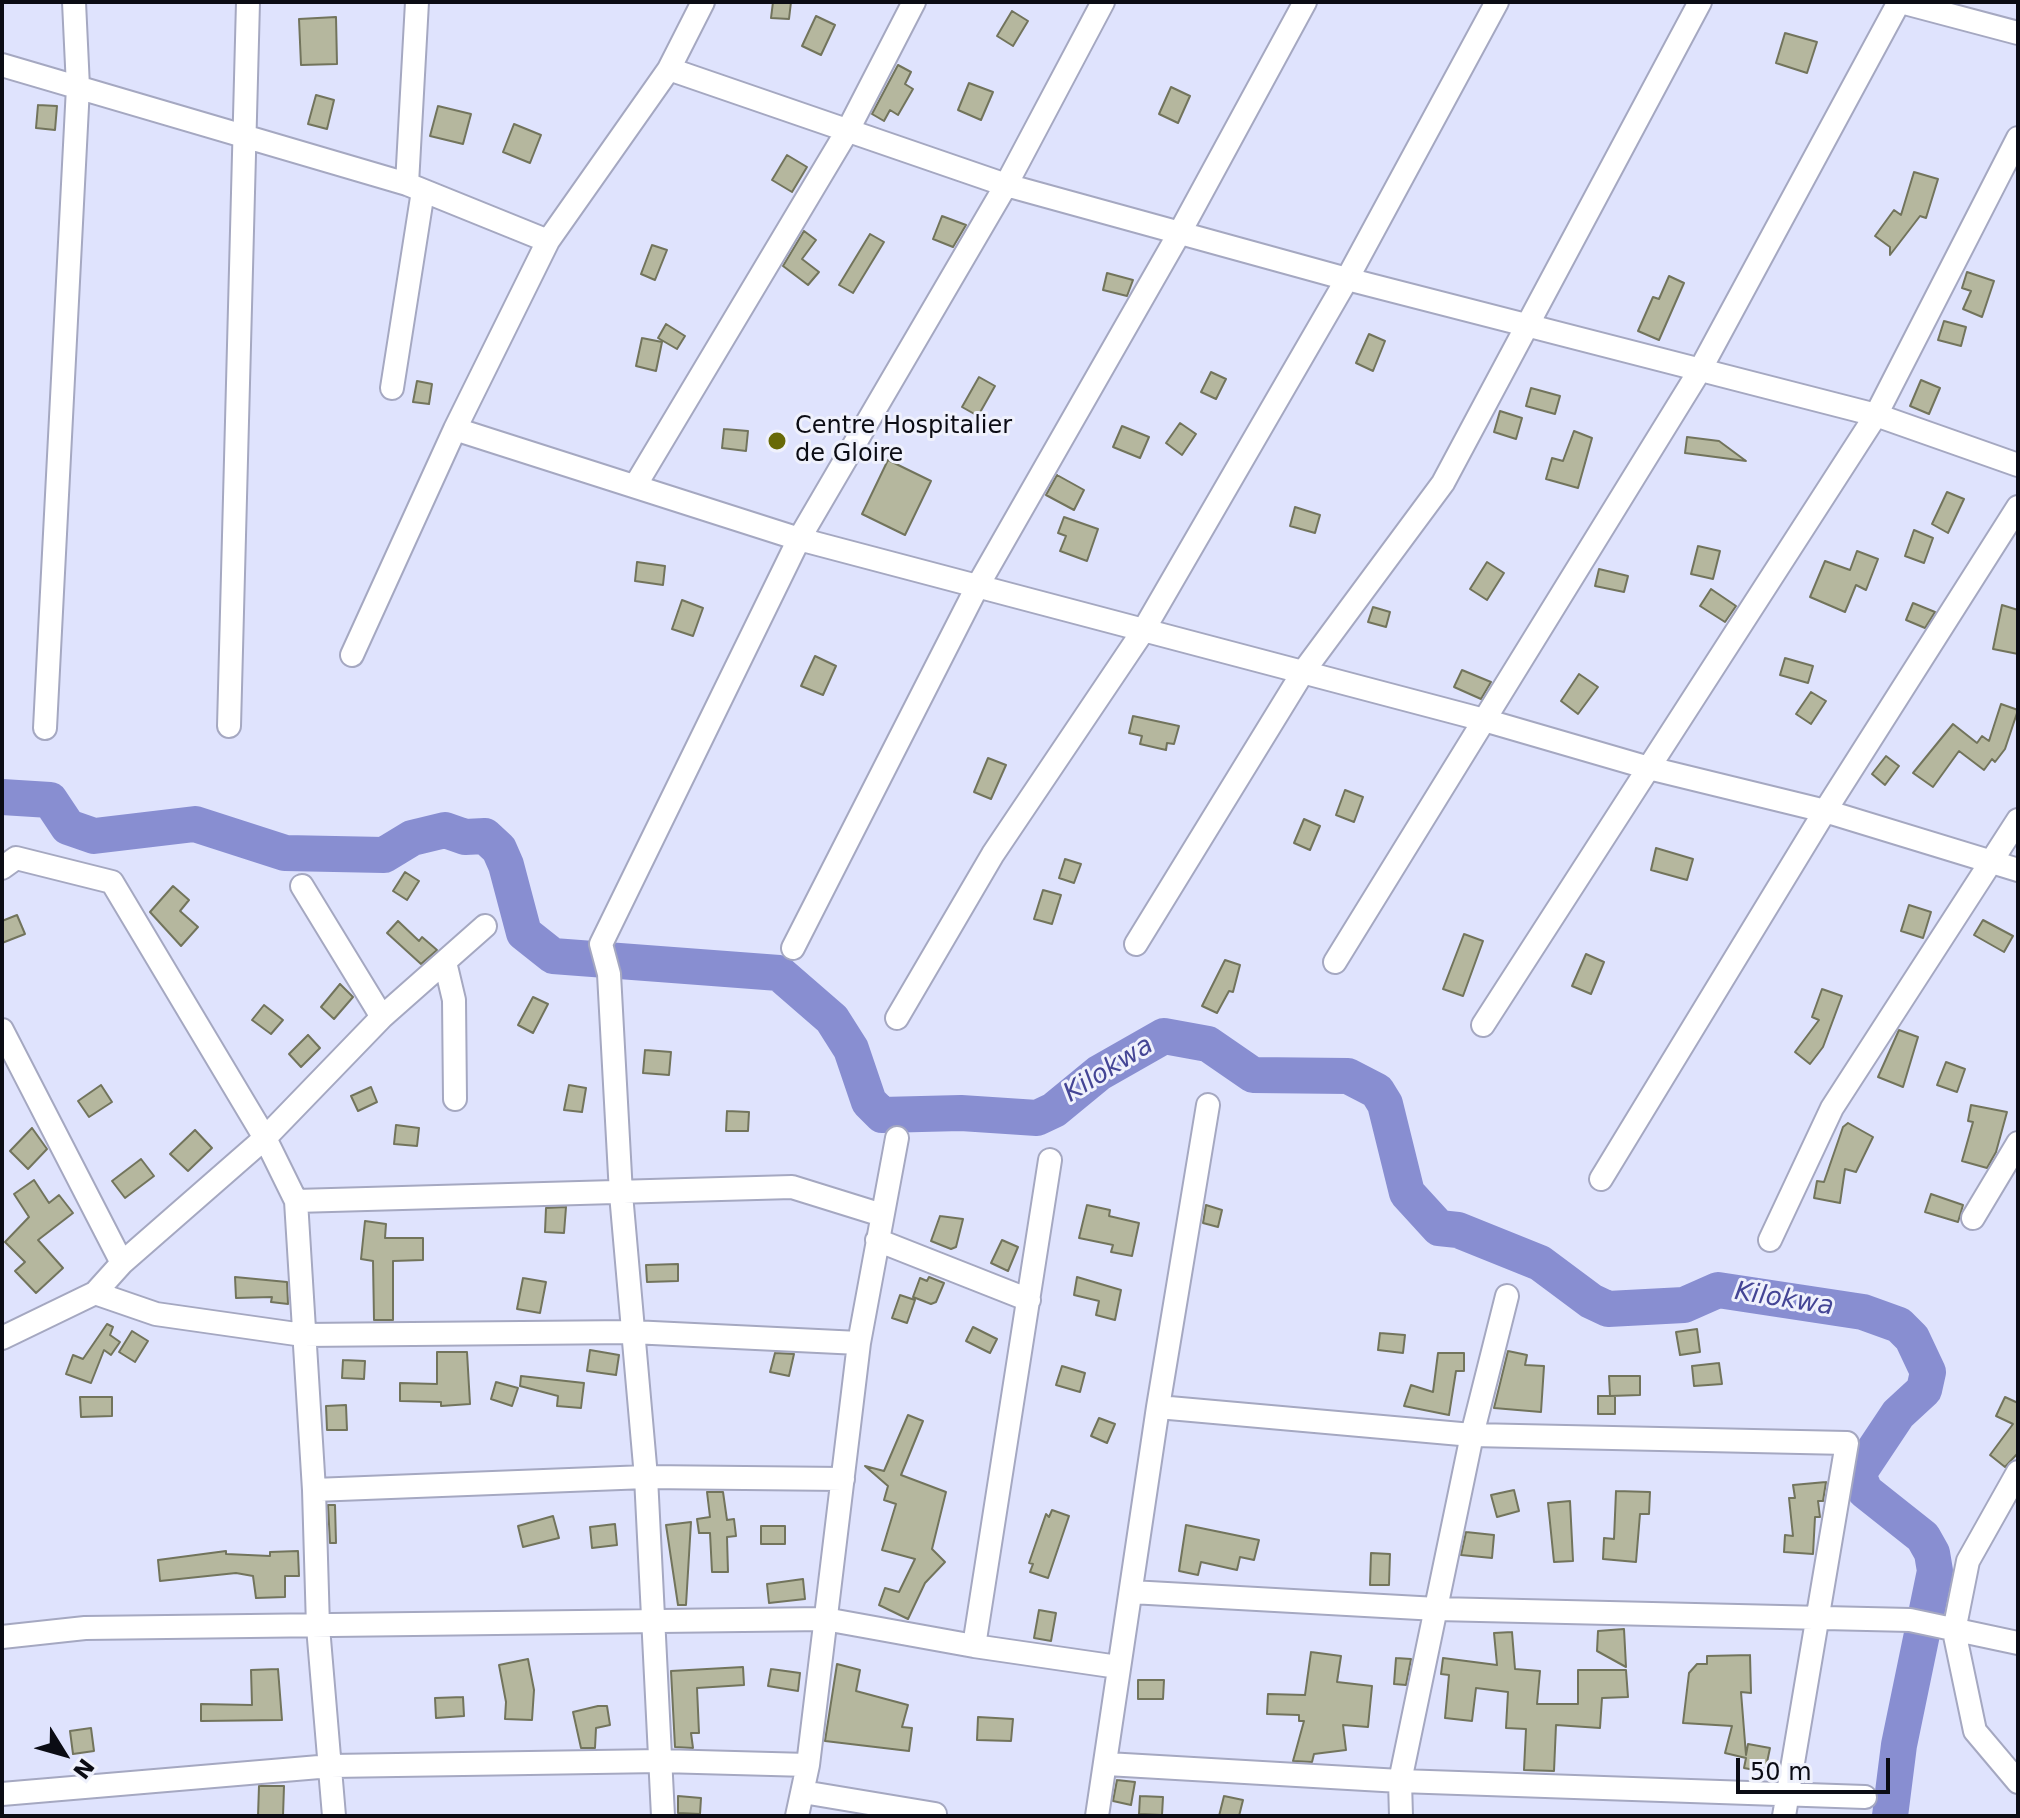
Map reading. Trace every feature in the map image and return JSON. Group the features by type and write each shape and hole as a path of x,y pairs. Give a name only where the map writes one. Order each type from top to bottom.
{"street":[{"path":"45,728 78,87 74,2"},
{"path":"229,726 248,2"},
{"path":"392,388 415,188 417,2"},
{"path":"352,655 455,429 548,241 669,69 703,2"},
{"path":"635,486 849,128 914,2"},
{"path":"663,1816 646,1477 621,1194 609,974 601,944 799,539 1006,185 1103,2"},
{"path":"793,948 977,587 1180,232 1305,2"},
{"path":"897,1018 993,854 1143,631 1347,279 1497,2"},
{"path":"1136,944 1303,672 1443,483 1530,326 1700,2"},
{"path":"1335,962 1700,370 1900,2 2018,33"},
{"path":"2,65 415,188 548,241"},
{"path":"669,69 849,128 1006,185 1347,279 1876,415 2018,465"},
{"path":"1483,1025 1876,415 2018,138"},
{"path":"455,429 799,539 1484,720 1649,768 1825,811 2018,870"},
{"path":"1601,1179 1825,811 2018,507"},
{"path":"1770,1240 1832,1108 2018,820"},
{"path":"9,863 112,882 265,1138 296,1201 314,1490 318,1627 334,1816"},
{"path":"302,886 382,1017"},
{"path":"2,1338 95,1293 122,1263 265,1138 382,1017 485,926"},
{"path":"445,962 454,1000 455,1099"},
{"path":"2,1030 122,1263"},
{"path":"1097,1816 1158,1407 1208,1105"},
{"path":"797,1816 808,1765 859,1343 897,1138"},
{"path":"1973,1218 2018,1143"},
{"path":"974,1646 1050,1160"},
{"path":"296,1201 792,1187 882,1215"},
{"path":"877,1240 1029,1300"},
{"path":"95,1293 156,1314 303,1335 632,1332 859,1343"},
{"path":"1401,1816 1400,1781 1472,1435 1507,1296"},
{"path":"1158,1407 1472,1435 1847,1443 1784,1816"},
{"path":"2018,1472 1968,1561 1944,1629 1975,1731 2018,1782"},
{"path":"314,1490 646,1477 843,1479"},
{"path":"1131,1592 1437,1609 1910,1620 2018,1643"},
{"path":"2,1637 85,1628 825,1619 974,1646 1118,1667"},
{"path":"2,1794 331,1766 661,1761 808,1765"},
{"path":"1107,1764 1400,1781 1790,1792 1865,1797"},
{"path":"803,1792 935,1814"}],"building":[{"path":"773,2 791,2 789,19 771,18"},
{"path":"1012,11 1028,21 1013,46 997,36"},
{"path":"816,16 835,25 821,55 802,46"},
{"path":"336,17 337,64 301,65 299,19"},
{"path":"1785,33 1817,42 1807,73 1776,63"},
{"path":"898,65 911,72 905,84 913,89 898,115 890,110 884,121 872,114"},
{"path":"969,83 993,92 981,120 958,110"},
{"path":"1171,87 1190,96 1178,123 1159,114"},
{"path":"316,95 334,100 327,129 308,124"},
{"path":"38,105 57,106 55,130 36,128"},
{"path":"438,106 471,114 463,144 430,136"},
{"path":"514,124 541,135 530,163 503,152"},
{"path":"787,155 807,167 792,192 772,180"},
{"path":"1914,172 1938,179 1926,218 1920,216 1890,255 1890,247 1875,236 1894,210 1901,215"},
{"path":"942,216 966,225 953,247 933,239"},
{"path":"804,231 816,240 802,259 819,272 808,285 783,266"},
{"path":"870,234 884,242 853,293 839,285"},
{"path":"652,245 667,250 655,280 641,274"},
{"path":"1967,272 1994,281 1982,317 1963,309 1971,291 1962,288"},
{"path":"1107,273 1133,280 1127,296 1103,290"},
{"path":"1669,276 1684,283 1659,340 1638,331 1653,297 1659,299"},
{"path":"1944,321 1966,327 1961,346 1938,340"},
{"path":"666,324 685,336 677,349 658,338"},
{"path":"1369,334 1385,341 1373,371 1356,363"},
{"path":"642,338 662,342 656,371 636,366"},
{"path":"1211,372 1226,379 1216,399 1201,392"},
{"path":"979,377 995,386 978,416 962,407"},
{"path":"1921,380 1940,388 1929,414 1910,406"},
{"path":"417,381 432,384 429,404 413,402"},
{"path":"1531,388 1560,396 1555,414 1526,406"},
{"path":"1500,411 1522,418 1516,439 1494,432"},
{"path":"1180,423 1196,434 1182,455 1166,443"},
{"path":"1122,426 1149,437 1140,458 1113,447"},
{"path":"724,429 748,431 746,451 722,448"},
{"path":"1574,431 1592,438 1578,488 1546,479 1552,458 1563,461"},
{"path":"1687,437 1719,441 1746,461 1685,453"},
{"path":"888,460 931,481 905,535 862,514"},
{"path":"1057,475 1084,490 1074,510 1046,495"},
{"path":"1947,492 1964,499 1948,533 1932,524"},
{"path":"1295,507 1320,515 1315,533 1290,526"},
{"path":"1064,517 1098,529 1087,561 1060,551 1066,536 1058,533"},
{"path":"1914,530 1933,538 1924,563 1905,556"},
{"path":"1698,546 1720,551 1713,579 1691,574"},
{"path":"1857,551 1878,559 1866,590 1856,585 1845,612 1810,597 1825,561 1850,570"},
{"path":"637,562 665,566 663,585 635,581"},
{"path":"1487,562 1504,573 1487,600 1470,589"},
{"path":"1599,569 1628,576 1624,592 1595,586"},
{"path":"1711,589 1736,606 1725,622 1700,606"},
{"path":"682,600 703,608 693,636 672,629"},
{"path":"1913,603 1935,612 1925,628 1906,620"},
{"path":"2002,605 2018,610 2018,654 1993,649"},
{"path":"1373,607 1390,612 1386,627 1368,622"},
{"path":"815,656 836,666 823,695 801,686"},
{"path":"1785,658 1813,666 1808,683 1780,675"},
{"path":"1462,670 1491,682 1481,699 1454,687"},
{"path":"1579,674 1598,687 1578,714 1561,701"},
{"path":"1811,692 1826,701 1811,724 1796,714"},
{"path":"2001,704 2018,710 2005,749 1995,762 1992,759 1984,770 1959,751 1933,787 1913,773 1953,724 1977,743 1982,736 1989,741"},
{"path":"1133,716 1179,726 1174,744 1167,743 1166,750 1140,744 1142,736 1129,733"},
{"path":"1886,756 1899,766 1885,785 1872,774"},
{"path":"988,758 1006,765 991,799 974,792"},
{"path":"1345,790 1363,797 1354,822 1336,815"},
{"path":"1304,819 1320,826 1310,850 1294,843"},
{"path":"1656,848 1693,859 1687,880 1651,870"},
{"path":"1065,859 1081,864 1074,883 1059,878"},
{"path":"405,872 419,881 407,900 393,891"},
{"path":"173,886 189,900 180,911 198,927 181,946 150,912"},
{"path":"1043,890 1061,895 1052,924 1034,919"},
{"path":"1909,905 1931,912 1923,938 1901,931"},
{"path":"17,915 25,934 2,943 2,921"},
{"path":"1983,920 2013,936 2004,952 1974,935"},
{"path":"398,921 419,941 422,937 437,950 421,964 387,933"},
{"path":"1464,934 1483,941 1463,996 1443,989"},
{"path":"1586,954 1604,962 1591,994 1572,986"},
{"path":"1225,960 1240,965 1233,992 1229,991 1217,1013 1202,1006"},
{"path":"340,984 353,997 334,1019 321,1007"},
{"path":"1822,989 1842,996 1823,1047 1810,1064 1795,1052 1819,1020 1812,1017"},
{"path":"533,997 548,1004 533,1033 518,1025"},
{"path":"264,1005 283,1020 271,1034 252,1020"},
{"path":"1899,1030 1918,1037 1903,1087 1878,1077"},
{"path":"308,1035 320,1048 301,1067 289,1054"},
{"path":"645,1050 671,1052 669,1075 643,1073"},
{"path":"1946,1062 1965,1069 1957,1092 1937,1085"},
{"path":"101,1085 112,1102 89,1117 78,1101"},
{"path":"569,1085 586,1088 582,1112 564,1110"},
{"path":"371,1087 377,1102 358,1111 351,1096"},
{"path":"1971,1105 2007,1112 1996,1152 1987,1168 1962,1161 1973,1122 1968,1121"},
{"path":"727,1111 749,1112 748,1131 726,1131"},
{"path":"1848,1123 1873,1137 1856,1172 1845,1169 1840,1203 1814,1198 1817,1181 1824,1182 1843,1127"},
{"path":"396,1125 419,1128 417,1146 394,1144"},
{"path":"32,1128 47,1149 28,1169 10,1151"},
{"path":"195,1130 212,1148 188,1171 170,1154"},
{"path":"141,1159 154,1176 125,1198 112,1181"},
{"path":"34,1180 49,1203 59,1195 73,1213 38,1240 63,1268 36,1293 15,1271 25,1262 5,1242 29,1217 14,1194"},
{"path":"1931,1194 1963,1205 1958,1222 1925,1212"},
{"path":"1087,1205 1110,1210 1109,1216 1139,1223 1132,1256 1111,1252 1113,1245 1079,1238"},
{"path":"1206,1205 1222,1210 1218,1227 1203,1223"},
{"path":"566,1207 564,1233 545,1232 546,1208"},
{"path":"940,1216 963,1219 956,1247 951,1249 931,1241"},
{"path":"365,1221 386,1224 385,1238 423,1238 423,1260 393,1261 393,1320 374,1320 373,1261 361,1259"},
{"path":"1002,1240 1018,1247 1008,1271 991,1263"},
{"path":"678,1264 678,1281 647,1282 646,1265"},
{"path":"235,1277 287,1282 288,1304 271,1302 272,1297 236,1298"},
{"path":"929,1277 944,1283 936,1302 931,1304 913,1297 920,1278 927,1281"},
{"path":"1077,1277 1121,1290 1115,1320 1096,1315 1099,1301 1074,1295"},
{"path":"523,1278 546,1282 540,1313 517,1309"},
{"path":"900,1295 915,1300 907,1323 892,1318"},
{"path":"107,1324 113,1327 110,1335 120,1342 111,1355 104,1350 91,1383 66,1374 73,1355 83,1359"},
{"path":"973,1327 997,1339 990,1353 966,1341"},
{"path":"1697,1329 1700,1352 1680,1355 1676,1332"},
{"path":"132,1331 148,1341 135,1362 119,1352"},
{"path":"1380,1333 1405,1335 1403,1353 1378,1350"},
{"path":"590,1350 619,1355 616,1375 587,1371"},
{"path":"1508,1351 1527,1355 1525,1365 1544,1366 1541,1412 1494,1408"},
{"path":"437,1352 467,1352 470,1404 441,1406 441,1402 400,1401 400,1383 437,1384"},
{"path":"775,1353 794,1354 789,1376 770,1372"},
{"path":"1438,1353 1464,1353 1464,1371 1456,1371 1449,1415 1404,1406 1411,1385 1433,1392"},
{"path":"343,1360 365,1361 364,1379 342,1378"},
{"path":"1719,1363 1722,1384 1694,1386 1692,1366"},
{"path":"1062,1366 1085,1373 1080,1392 1056,1385"},
{"path":"521,1376 584,1383 581,1408 557,1406 558,1396 520,1386"},
{"path":"1609,1376 1640,1376 1640,1395 1610,1396"},
{"path":"496,1382 518,1388 512,1406 491,1399"},
{"path":"1598,1396 1615,1396 1615,1414 1598,1414"},
{"path":"80,1397 112,1397 112,1416 81,1417"},
{"path":"2005,1397 2018,1403 2018,1453 2005,1467 1990,1455 2013,1424 1996,1416"},
{"path":"346,1405 347,1430 327,1430 326,1406"},
{"path":"908,1415 923,1421 901,1475 946,1492 932,1549 945,1562 925,1583 908,1619 879,1605 885,1588 899,1592 915,1559 882,1550 896,1504 884,1500 888,1486 865,1466 884,1471"},
{"path":"1099,1418 1115,1424 1107,1443 1091,1436"},
{"path":"1826,1482 1823,1501 1818,1501 1820,1517 1815,1517 1813,1554 1784,1552 1785,1535 1793,1536 1789,1498 1795,1498 1793,1485"},
{"path":"1514,1490 1519,1511 1497,1517 1491,1495"},
{"path":"1616,1491 1650,1492 1649,1514 1640,1514 1636,1562 1603,1559 1604,1538 1614,1539"},
{"path":"707,1492 723,1492 727,1520 734,1519 736,1536 727,1537 728,1572 712,1572 710,1533 699,1533 697,1519 710,1517"},
{"path":"1570,1501 1573,1561 1554,1562 1548,1503"},
{"path":"328,1505 335,1505 336,1543 330,1543"},
{"path":"1052,1510 1069,1516 1048,1578 1030,1572 1033,1564 1029,1563 1046,1514 1049,1517"},
{"path":"553,1516 559,1538 523,1547 518,1526"},
{"path":"691,1522 686,1605 678,1605 666,1525"},
{"path":"615,1524 617,1545 592,1548 590,1527"},
{"path":"1186,1525 1259,1540 1254,1560 1240,1557 1237,1570 1201,1562 1198,1575 1179,1571"},
{"path":"761,1526 785,1526 785,1544 761,1544"},
{"path":"1466,1532 1494,1535 1492,1558 1461,1555"},
{"path":"226,1551 226,1554 270,1556 270,1552 298,1551 299,1576 285,1576 285,1597 256,1598 253,1576 236,1573 160,1581 158,1560"},
{"path":"1371,1553 1390,1554 1389,1585 1370,1585"},
{"path":"803,1579 805,1599 769,1603 767,1584"},
{"path":"1039,1610 1056,1613 1051,1641 1034,1638"},
{"path":"1624,1629 1626,1667 1597,1651 1598,1631"},
{"path":"1512,1632 1515,1669 1540,1671 1537,1704 1578,1704 1578,1670 1626,1670 1628,1697 1602,1698 1600,1728 1556,1725 1554,1771 1524,1770 1526,1729 1506,1728 1508,1692 1476,1688 1472,1721 1445,1718 1449,1675 1441,1674 1443,1658 1497,1665 1494,1633"},
{"path":"1311,1652 1341,1656 1337,1682 1372,1686 1368,1727 1343,1725 1346,1750 1314,1754 1312,1762 1293,1761 1304,1721 1299,1721 1299,1715 1267,1714 1268,1694 1305,1695"},
{"path":"1750,1655 1751,1693 1741,1692 1746,1755 1748,1744 1770,1748 1765,1772 1744,1768 1746,1758 1725,1753 1732,1726 1683,1723 1689,1673 1697,1664 1707,1664 1707,1656"},
{"path":"1396,1658 1411,1659 1406,1685 1394,1684"},
{"path":"528,1659 534,1690 532,1720 505,1719 506,1702 499,1665"},
{"path":"837,1664 860,1670 856,1691 908,1705 902,1727 912,1728 909,1751 825,1741"},
{"path":"743,1667 744,1685 697,1688 699,1733 691,1733 693,1748 675,1747 671,1671"},
{"path":"278,1669 282,1720 201,1721 201,1704 252,1705 251,1670"},
{"path":"771,1669 800,1673 798,1691 768,1686"},
{"path":"1138,1680 1164,1680 1163,1699 1138,1699"},
{"path":"463,1697 464,1716 436,1718 435,1698"},
{"path":"607,1706 610,1725 596,1728 595,1748 581,1748 573,1712"},
{"path":"978,1717 1013,1719 1011,1741 977,1740"},
{"path":"91,1728 94,1751 73,1754 70,1731"},
{"path":"1117,1780 1135,1782 1131,1805 1113,1801"},
{"path":"259,1786 284,1786 283,1816 258,1816"},
{"path":"678,1796 701,1798 700,1814 678,1813"},
{"path":"1140,1796 1163,1797 1162,1815 1139,1814"},
{"path":"1224,1796 1243,1800 1239,1816 1219,1816"}],"waterway":[{"name":"Kilokwa","path":"2,797 50,800 68,827 94,836 195,824 285,853 384,855 412,838 445,830 465,837 485,836 499,849 506,865 524,933 553,956 779,973 832,1019 851,1049 869,1102 882,1115 961,1113 1037,1118 1054,1110 1099,1073 1164,1036 1208,1044 1253,1075 1348,1076 1377,1091 1385,1104 1407,1193 1439,1228 1458,1230 1540,1263 1591,1301 1608,1309 1684,1305 1718,1290 1863,1312 1899,1325 1912,1338 1928,1372 1924,1390 1898,1414 1858,1474 1865,1491 1923,1537 1932,1553 1935,1571 1899,1745 1890,1816"}],"place":[{"name":"Centre Hospitalier de Gloire","path":"777,441"}]}
